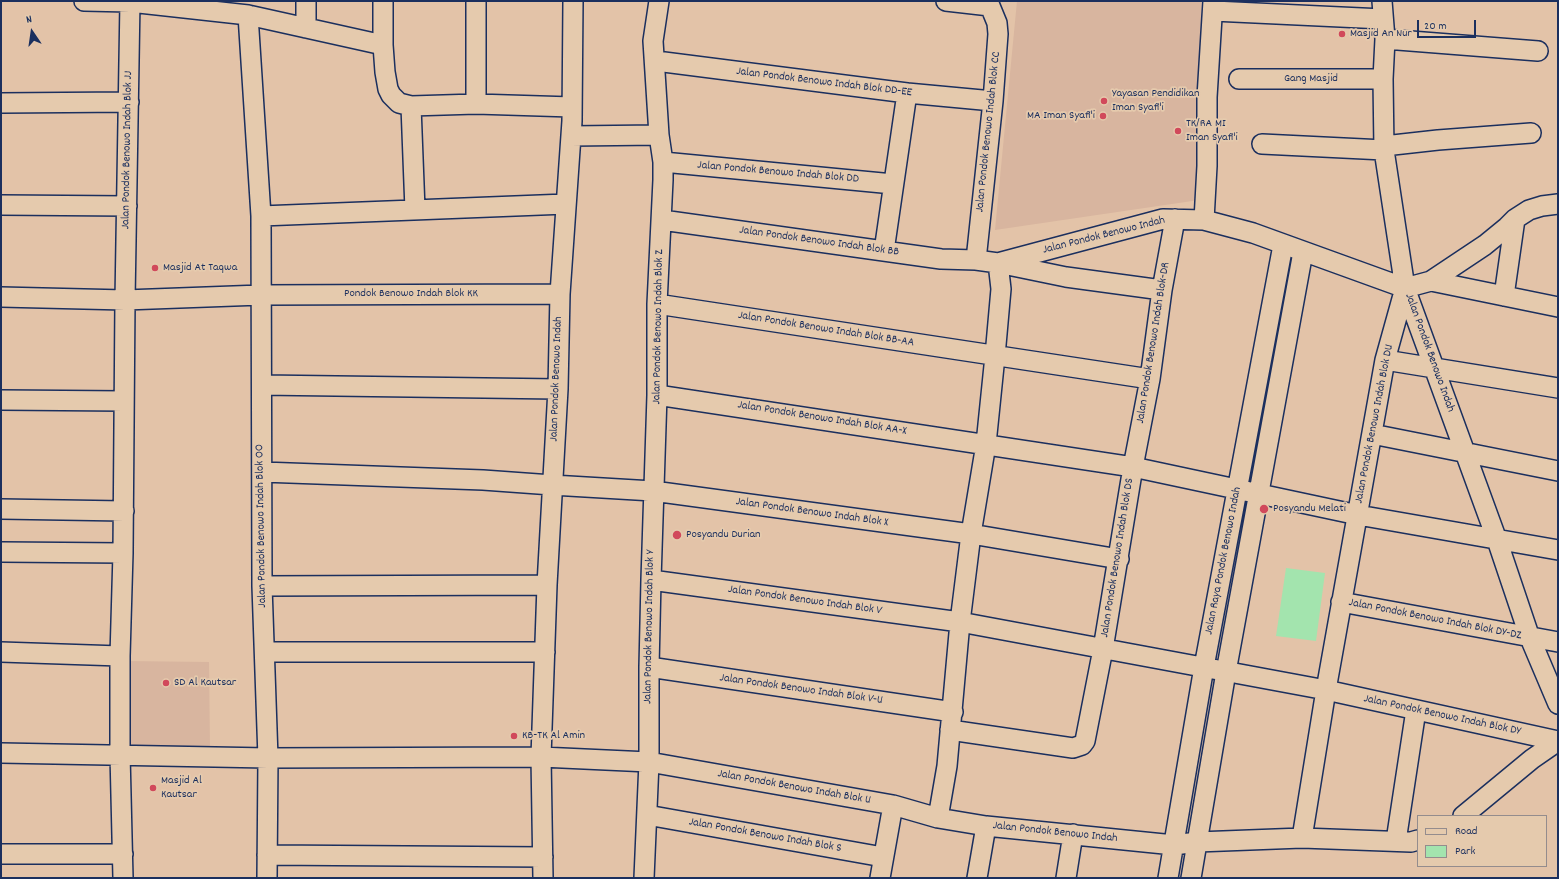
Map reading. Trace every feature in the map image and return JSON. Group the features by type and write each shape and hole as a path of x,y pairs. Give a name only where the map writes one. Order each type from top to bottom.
{"street":[{"path":"84,1 130,2 248,16 383,45"},
{"path":"306,1 306,28"},
{"path":"383,1 383,45 385,72 388,89 391,95 399,103 411,106 476,104 572,107"},
{"path":"476,1 476,104"},
{"name":"Jalan Pondok Benowo Indah","path":"543,878 540,757 547,585 558,390 560,294 571,136 573,1"},
{"name":"Jalan Pondok Benowo Indah Blok Z","path":"653,491 658,395 657,304 662,220 663,162 659,136 656,61 653,41 658,1"},
{"path":"946,1 992,4"},
{"name":"Jalan Pondok Benowo Indah Blok JJ","path":"125,300 130,2"},
{"name":"Jalan Pondok Benowo Indah Blok CC","path":"976,260 993,101 998,34 992,4"},
{"path":"1204,220 1207,166 1207,97 1213,6 1383,10 1385,39 1383,79 1384,148 1405,288 1431,281 1485,245 1507,227 1514,219 1529,210 1542,206 1558,204"},
{"path":"248,16 261,216 261,295"},
{"path":"1385,39 1538,51"},
{"name":"Jalan Pondok Benowo Indah Blok DD-EE","path":"656,61 906,93 993,101"},
{"name":"Gang Masjid","path":"1238,79 1383,79"},
{"path":"884,251 906,93"},
{"path":"1,104 129,102"},
{"path":"411,106 415,210"},
{"path":"1262,144 1384,148 1438,140 1531,133"},
{"path":"571,136 659,136"},
{"name":"Jalan Pondok Benowo Indah Blok DD","path":"663,162 893,184"},
{"path":"261,216 566,204"},
{"path":"1,205 127,206"},
{"name":"Jalan Pondok Benowo Indah","path":"998,263 1163,219 1204,220 1253,233 1405,288 1436,369 1530,638 1558,704"},
{"name":"Jalan Pondok Benowo Indah Blok-DR","path":"1133,467 1150,379 1162,290 1175,219"},
{"path":"1504,296 1514,219"},
{"name":"Jalan Pondok Benowo Indah Blok BB","path":"662,220 941,259 976,260 998,263 1066,277 1162,290"},
{"name":"Jalan Raya Pondok Benowo Indah","path":"1168,878 1204,667 1283,245"},
{"name":"Jalan Raya Pondok Benowo Indah","path":"1191,878 1226,672 1303,252"},
{"path":"938,818 947,766 960,622 971,534 986,444 996,356 1000,289 998,263"},
{"path":"1431,281 1558,307"},
{"name":"Jalan Pondok Benowo Indah Blok DU","path":"1358,515 1385,360 1405,288"},
{"name":"Pondok Benowo Indah Blok KK","path":"1,297 125,300 261,295 560,294"},
{"name":"Jalan Pondok Benowo Indah Blok OO","path":"261,295 262,586 268,758 267,878"},
{"path":"123,878 120,754 120,656 124,510 125,300"},
{"name":"Jalan Pondok Benowo Indah Blok BB-AA","path":"657,304 1150,379"},
{"path":"1385,360 1558,388"},
{"path":"262,385 558,390"},
{"name":"Jalan Pondok Benowo Indah Blok AA-X","path":"658,395 1133,467 1358,515 1558,550"},
{"path":"1,400 124,401"},
{"path":"1372,434 1558,471"},
{"name":"Jalan Pondok Benowo Indah Blok DS","path":"951,721 1073,748 1082,745 1085,741 1119,559 1133,467"},
{"name":"Jalan Pondok Benowo Indah Blok X","path":"262,472 482,480 552,486 653,491 971,534 1119,559"},
{"name":"Jalan Pondok Benowo Indah Blok Y","path":"644,878 649,762 650,580 653,491"},
{"path":"1,509 124,510"},
{"path":"1302,838 1341,602 1358,515"},
{"path":"1,552 123,554"},
{"name":"Jalan Pondok Benowo Indah Blok V","path":"650,580 960,622 1103,649"},
{"path":"262,586 547,585"},
{"name":"Jalan Pondok Benowo Indah Blok DY-DZ","path":"1341,602 1558,642"},
{"name":"Jalan Pondok Benowo Indah Blok DY","path":"1103,649 1326,690 1558,741"},
{"path":"1,652 120,656"},
{"path":"265,652 545,652"},
{"name":"Jalan Pondok Benowo Indah Blok V-U","path":"649,668 951,721"},
{"path":"1396,841 1416,710"},
{"path":"1464,815 1532,759 1558,741"},
{"name":"Jalan Pondok Benowo Indah Blok U","path":"1,753 120,754 268,758 540,757 649,762 893,805 938,818"},
{"path":"880,878 893,805"},
{"name":"Jalan Pondok Benowo Indah Blok S","path":"647,815 883,857"},
{"name":"Jalan Pondok Benowo Indah","path":"938,818 986,826 1174,844 1197,842"},
{"path":"976,878 986,826"},
{"path":"1066,878 1073,834"},
{"path":"1197,842 1302,838 1411,842 1417,840"},
{"path":"1,854 123,854"},
{"path":"267,855 543,857"}],"shaded area":[{"name":"Yayasan Pendidikan Iman Syafi'i","path":"1017,1 1201,1 1199,200 995,230"},
{"name":"SD Al Kautsar","path":"124,661 209,662 210,748 122,746"}],"green space":[{"path":"1286,568 1325,573 1316,641 1276,636"}],"place":[{"name":"Masjid An Nur","path":"1342,34"},
{"name":"Yayasan Pendidikan Iman Syafi'i","path":"1104,101"},
{"name":"MA Iman Syafi'i","path":"1103,116"},
{"name":"TK/RA MI Iman Syafi'i","path":"1178,131"},
{"name":"Masjid At Taqwa","path":"155,268"},
{"name":"Posyandu Melati","path":"1264,509"},
{"name":"Posyandu Durian","path":"677,535"},
{"name":"SD Al Kautsar","path":"166,683"},
{"name":"KB-TK Al Amin","path":"514,736"},
{"name":"Masjid Al Kautsar","path":"153,788"}]}
